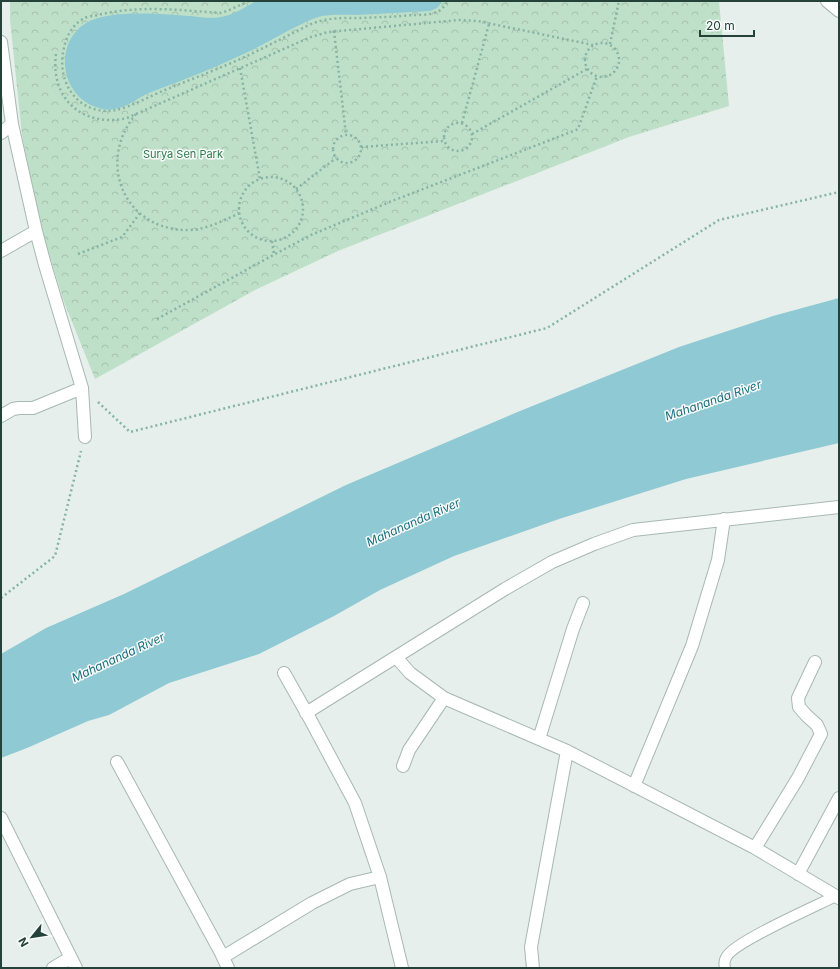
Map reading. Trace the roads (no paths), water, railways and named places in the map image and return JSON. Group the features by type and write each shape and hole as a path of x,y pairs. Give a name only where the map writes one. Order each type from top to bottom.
{"street":[{"path":"827,1 839,11"},
{"path":"1,42 12,124 36,231 82,388 85,437"},
{"path":"1,133 12,124"},
{"path":"1,251 36,231"},
{"path":"1,416 12,409 33,408 82,388"},
{"path":"306,713 505,589 552,562 580,550 633,530 839,507"},
{"path":"634,786 692,646 718,560 724,519"},
{"path":"539,739 573,629 583,602"},
{"path":"396,657 410,673 444,698 567,751 755,848 837,897"},
{"path":"755,848 798,778 821,734 817,725 799,707 798,698 815,662"},
{"path":"284,674 355,803 380,876 402,968"},
{"path":"403,766 409,750 444,698"},
{"path":"534,968 531,948 567,751"},
{"path":"117,762 226,962 312,903 350,884 380,876"},
{"path":"798,874 839,798"},
{"path":"1,818 73,963 54,968"}],"lane":[{"path":"725,968 724,964 727,956 736,947 755,936 837,897"}],"water":[{"path":"256,1 443,1 437,8 430,11 332,15 318,17 301,24 238,57 149,93 115,109 103,109 86,102 76,93 69,82 65,56 68,44 75,32 86,23 96,19 121,14 165,14 217,18 235,13"},
{"name":"Mahananda River","path":"839,298 839,443 686,479 559,519 454,556 380,590 334,616 259,654 169,683 109,715 88,721 1,758 1,654 46,628 124,594 346,485 520,411 679,347 773,316"}],"park label":[{"name":"Surya Sen Park","path":"183,154"}]}
